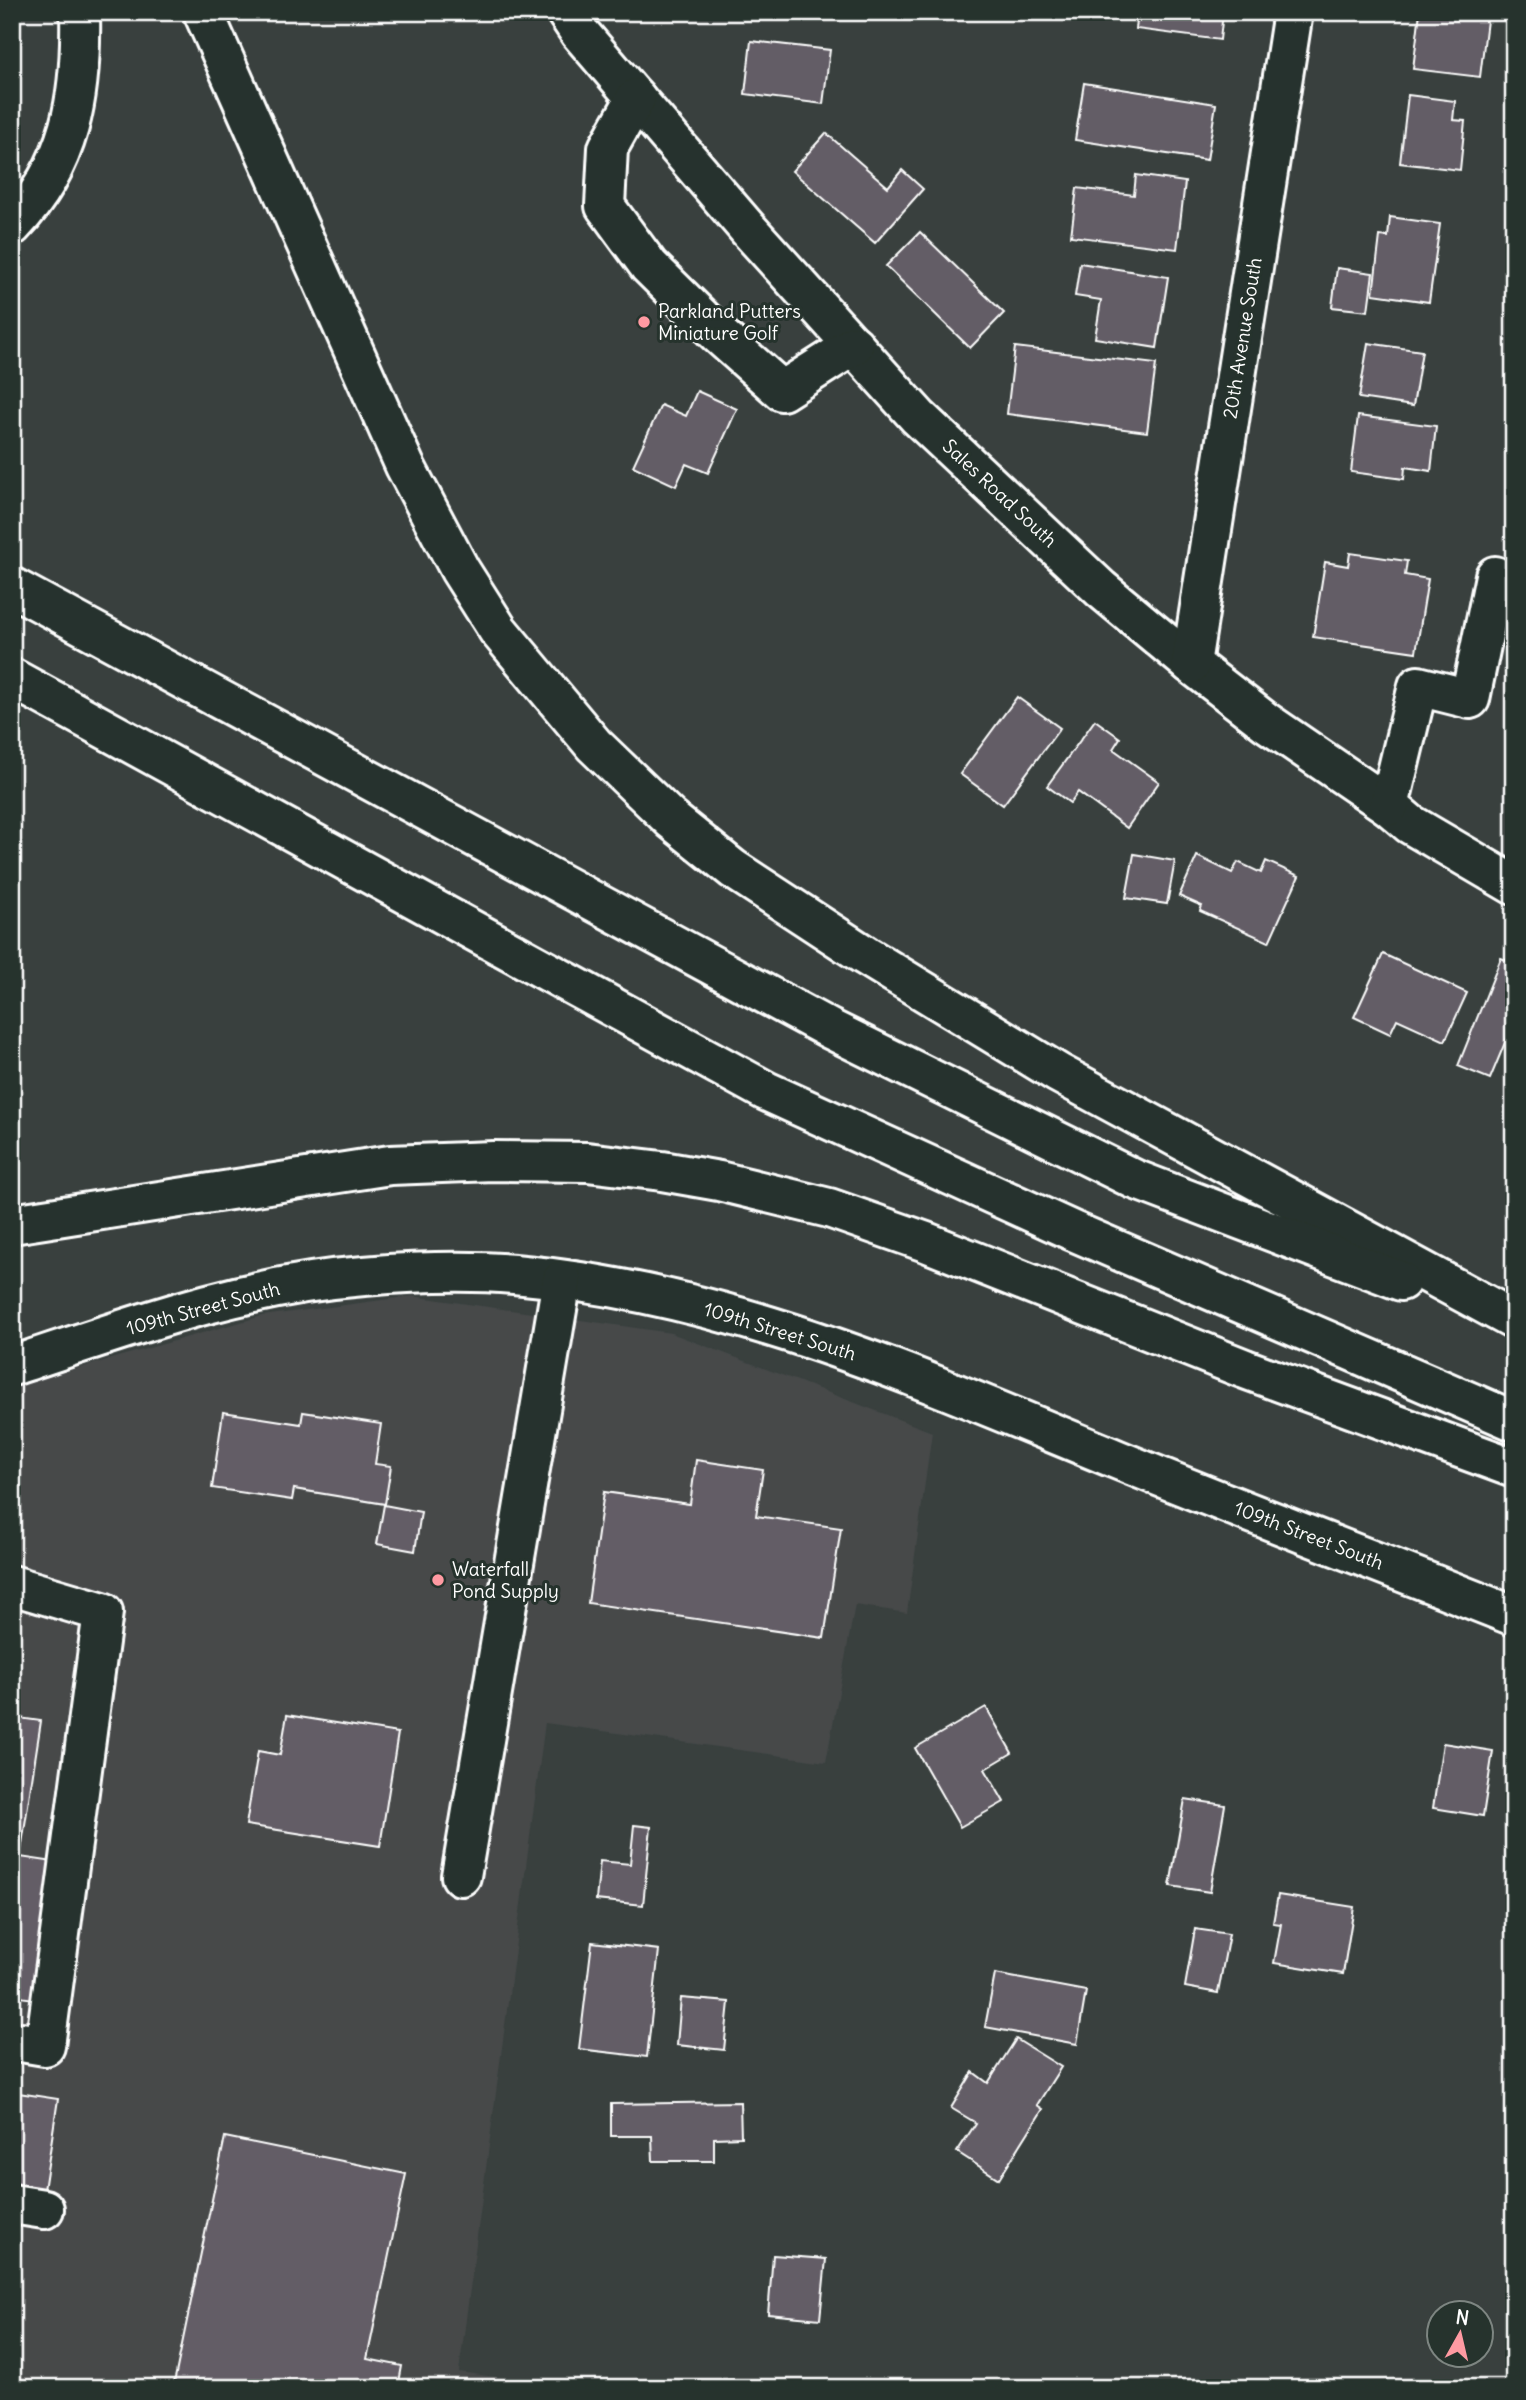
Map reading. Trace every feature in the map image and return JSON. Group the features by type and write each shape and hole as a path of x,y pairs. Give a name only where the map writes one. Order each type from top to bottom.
{"main road":[{"path":"12,226 49,180 66,139 76,95 80,12"},
{"path":"203,12 326,294 411,478 460,570 498,630 594,744 672,820 733,869 866,956 1058,1073 1514,1322"},
{"name":"Sales Road South","path":"566,12 580,33 748,229 918,417 1101,589 1266,722 1389,806 1410,824 1514,885"},
{"name":"20th Avenue South","path":"1191,664 1293,12"},
{"path":"636,98 608,148 605,206 649,266 718,334 782,391 853,345"},
{"path":"1389,806 1418,686 1470,699 1495,576"},
{"path":"12,587 830,1029 1134,1179 1514,1322"},
{"path":"12,678 766,1091 1073,1231 1514,1421"},
{"path":"12,1224 390,1165 493,1161 587,1162 662,1171 719,1181 829,1208 926,1242 1245,1369 1514,1468"},
{"name":"109th Street South","path":"12,1366 203,1304 297,1284 363,1276 510,1274 659,1296 738,1315 915,1376 1514,1616"},
{"path":"461,1876 562,1280"},
{"path":"12,1585 103,1612 45,2046 21,2042"}],"shaded area":[{"path":"412,1296 671,1333 932,1432 907,1613 855,1605 826,1762 545,1723 459,2372 576,2388 12,2388 12,1387 262,1316"}],"building":[{"path":"1138,12 1223,12 1220,40 1136,29"},
{"path":"1420,12 1488,12 1480,77 1413,69"},
{"path":"751,41 830,50 823,104 745,94"},
{"path":"1084,83 1216,104 1207,160 1075,140"},
{"path":"1408,95 1455,101 1453,120 1465,121 1460,170 1400,163"},
{"path":"826,133 888,187 902,170 923,189 875,243 792,171"},
{"path":"1136,175 1185,182 1177,249 1071,236 1077,188 1134,195"},
{"path":"1390,217 1440,224 1429,302 1373,294 1380,236 1388,237"},
{"path":"920,232 1004,313 970,348 886,266"},
{"path":"1080,263 1168,277 1157,348 1095,338 1101,300 1075,296"},
{"path":"1337,268 1373,273 1368,311 1332,307"},
{"path":"1368,343 1422,351 1413,406 1359,398"},
{"path":"1015,347 1156,364 1147,432 1007,414"},
{"path":"697,391 737,409 708,473 686,464 676,486 633,466 661,405 686,416"},
{"path":"1358,416 1436,426 1431,471 1405,467 1404,479 1351,472"},
{"path":"1350,553 1407,561 1405,575 1428,579 1416,652 1313,637 1325,562 1348,566"},
{"path":"1017,697 1060,728 1003,805 960,774"},
{"path":"1095,720 1120,738 1113,749 1159,782 1127,828 1078,792 1070,803 1047,786"},
{"path":"1134,854 1175,861 1167,904 1126,898"},
{"path":"1197,856 1232,873 1238,862 1261,873 1266,861 1299,876 1269,942 1200,911 1202,906 1179,896"},
{"path":"1383,954 1467,993 1445,1041 1397,1019 1390,1034 1354,1017"},
{"path":"1501,958 1514,963 1514,1021 1490,1079 1458,1066"},
{"path":"223,1412 301,1424 303,1412 381,1424 375,1464 391,1466 385,1504 294,1489 292,1500 212,1488"},
{"path":"696,1460 763,1470 756,1516 841,1528 824,1638 588,1603 604,1492 690,1504"},
{"path":"384,1505 421,1512 415,1551 377,1544"},
{"path":"986,1707 1012,1753 985,1769 1004,1802 960,1827 915,1748"},
{"path":"287,1715 398,1733 380,1846 246,1825 258,1751 280,1755"},
{"path":"12,1717 41,1721 20,1857 54,1862 34,1999 12,1996"},
{"path":"1443,1743 1493,1751 1483,1816 1433,1808"},
{"path":"1185,1799 1225,1805 1210,1892 1170,1886"},
{"path":"634,1825 651,1827 643,1905 596,1900 600,1861 630,1864"},
{"path":"1278,1895 1354,1907 1343,1974 1274,1963 1281,1924 1273,1923"},
{"path":"1195,1929 1229,1934 1218,1993 1185,1987"},
{"path":"592,1942 659,1950 647,2057 579,2049"},
{"path":"995,1974 1086,1991 1077,2044 985,2027"},
{"path":"681,1998 729,2002 724,2050 677,2045"},
{"path":"1016,2039 1061,2067 1037,2105 1043,2109 999,2179 957,2152 976,2123 951,2108 973,2072 988,2083"},
{"path":"12,2092 58,2099 44,2190 12,2185"},
{"path":"740,2102 741,2137 714,2138 714,2161 653,2161 652,2136 611,2136 611,2104"},
{"path":"225,2137 406,2174 367,2359 402,2366 398,2388 173,2388"},
{"path":"773,2255 826,2259 820,2319 768,2314"}],"place":[{"name":"Parkland Putters Miniature Golf","path":"644,322"},
{"name":"Waterfall Pond Supply","path":"438,1580"}]}
